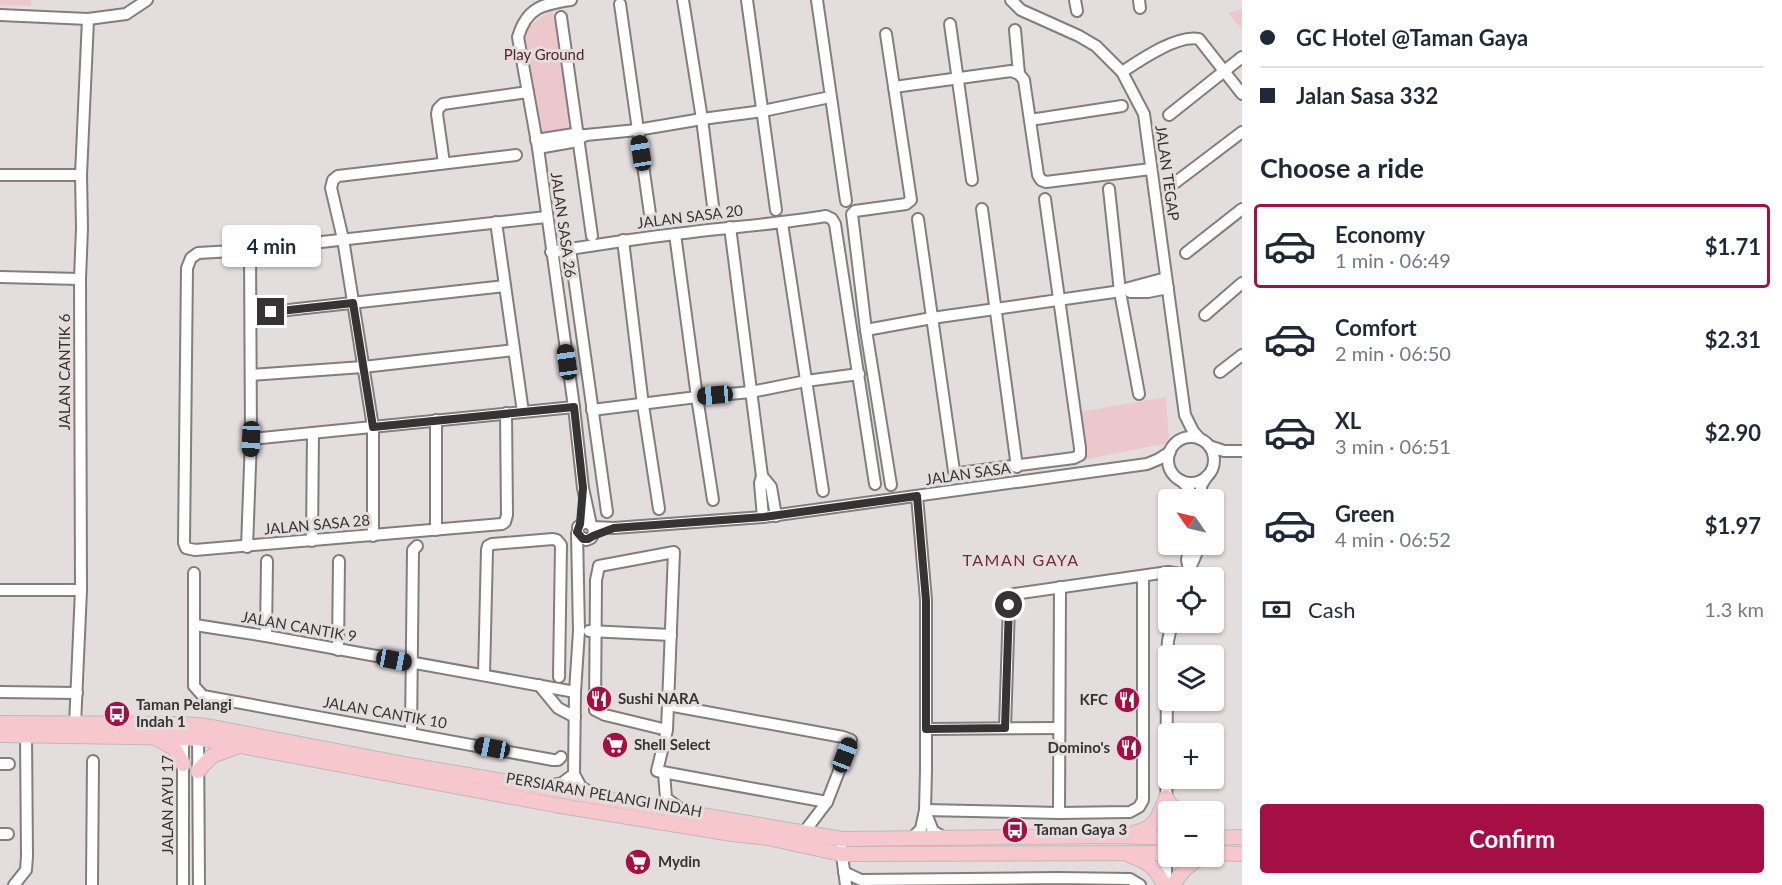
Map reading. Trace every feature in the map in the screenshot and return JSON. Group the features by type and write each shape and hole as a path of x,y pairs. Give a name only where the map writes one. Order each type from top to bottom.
{"main road":[{"name":"PERSIARAN PELANGI INDAH","path":"0,723 198,732 842,839 1158,838"},
{"path":"75,725 75,731 83,737"},
{"name":"PERSIARAN PELANGI INDAH","path":"0,735 154,737 183,731"},
{"name":"PERSIARAN PELANGI INDAH","path":"198,732 239,746 555,805 767,838 841,854 1158,853"},
{"path":"154,737 174,748 183,764"},
{"path":"198,771 212,756 239,746"},
{"path":"1119,836 1145,831 1161,813 1166,798"},
{"path":"1224,838 1242,837"},
{"path":"1123,853 1139,858 1152,866 1165,885"},
{"path":"1224,854 1242,854"},
{"path":"1173,885 1186,867"}],"street":[{"path":"0,15 88,19 126,14 147,0"},
{"name":"JALAN SASA 26","path":"571,0 544,5 532,12 521,25 518,37 537,144 574,407 587,531 579,581 574,774"},
{"path":"683,0 714,214"},
{"path":"747,0 776,210"},
{"path":"817,0 846,201"},
{"name":"JALAN TEGAP","path":"1011,0 1021,10 1096,46 1122,72 1143,114 1185,415 1200,439"},
{"path":"620,4 651,221"},
{"path":"561,17 582,136 592,236"},
{"name":"JALAN CANTIK 6","path":"75,725 81,590 81,175 88,19"},
{"path":"950,24 972,180"},
{"path":"1015,30 1019,74"},
{"path":"886,33 911,197 909,203 906,204 855,211 852,218 866,330 891,485"},
{"path":"1122,72 1158,49 1192,37 1199,39 1242,94"},
{"path":"1168,115 1242,57"},
{"path":"894,87 1011,71 1019,74 1024,80 1038,175 1041,180 1046,182 1150,170"},
{"path":"444,163 437,114 442,104 528,92"},
{"path":"537,144 572,142 582,136 763,111 830,97"},
{"path":"1030,120 1122,105"},
{"path":"1172,185 1242,132"},
{"path":"373,536 373,427 343,239 331,188 333,180 338,176 516,155"},
{"path":"0,175 81,175"},
{"path":"1108,189 1118,292 1139,394"},
{"path":"918,219 954,471 958,473 1074,458 1080,455 1045,200"},
{"path":"982,209 1017,466"},
{"path":"1186,253 1242,209"},
{"name":"JALAN SASA 20","path":"551,252 623,240 826,216 835,224 859,374"},
{"path":"247,547 195,550 186,548 184,543 187,268 191,258 198,253 250,250 546,217"},
{"path":"496,222 523,412"},
{"path":"782,223 823,491"},
{"path":"730,227 762,476 760,483 764,517"},
{"path":"675,234 713,501"},
{"path":"623,240 643,405 659,509"},
{"path":"570,249 607,512"},
{"name":"JALAN SASA 28","path":"250,250 251,439 247,547 502,524 507,514 506,413"},
{"path":"0,277 80,279"},
{"path":"866,330 997,308 1118,292 1148,292 1167,283"},
{"path":"1205,315 1242,283"},
{"path":"251,314 505,286"},
{"path":"251,375 363,367 514,350"},
{"path":"1220,372 1242,355"},
{"path":"592,410 751,392 806,381 859,374 875,484"},
{"path":"251,439 574,407"},
{"name":"JALAN TEGAP","path":"1180,440 1185,415"},
{"path":"436,420 436,530"},
{"path":"312,541 313,433"},
{"path":"1189,489 1172,472 1168,459 1170,452 1180,440 1190,437 1200,439 1209,446 1238,451"},
{"path":"1201,489 1214,459 1209,446"},
{"path":"1182,481 1191,483 1200,481 1238,451"},
{"name":"JALAN SASA","path":"1147,464 1170,452"},
{"name":"JALAN SASA","path":"587,531 776,516 1147,464 1165,467 1172,472"},
{"path":"762,476 771,487 776,516"},
{"path":"913,837 921,829 925,810 926,729 926,600 917,496"},
{"path":"484,675 488,546 553,538 561,545 559,677"},
{"path":"411,733 413,550 417,546"},
{"path":"667,730 605,715 594,710 596,580 599,566 674,552 667,730 661,772 666,798 683,811"},
{"path":"266,636 267,561"},
{"path":"339,561 339,650"},
{"path":"194,573 195,625"},
{"path":"1005,728 1009,605 1012,597 1018,592 1158,574"},
{"path":"925,810 1059,813 1130,812 1139,807 1143,800 1143,576"},
{"path":"1059,813 1060,587"},
{"path":"0,590 81,590"},
{"name":"JALAN CANTIK 9","path":"195,625 575,693"},
{"name":"JALAN CANTIK 10","path":"195,625 194,686 203,696 553,760 561,757"},
{"path":"579,631 671,635"},
{"path":"1166,801 1168,650 1170,633"},
{"path":"539,685 558,708 575,717"},
{"path":"0,692 77,693"},
{"path":"668,705 851,740 827,802 806,833"},
{"path":"926,729 1059,728"},
{"name":"JALAN AYU 17","path":"183,731 183,885"},
{"name":"JALAN AYU 17","path":"198,732 199,885"},
{"path":"14,885 26,870 26,735"},
{"path":"92,885 93,761"},
{"path":"661,772 827,802"},
{"path":"538,787 562,783 574,774 581,787 599,797"},
{"path":"925,810 933,831 943,837"},
{"path":"842,839 841,854 846,885"},
{"path":"1165,885 1166,867"},
{"path":"844,872 857,883 1130,879 1140,884"}],"green space":[{"path":"0,0 31,0 31,6 0,5"},
{"path":"1242,9 1242,29 1228,13"},
{"name":"Play Ground","path":"553,10 574,128 542,132 523,36 536,21"},
{"path":"1166,397 1169,443 1086,459 1080,412"}],"place":[{"name":"Sushi NARA","path":"599,699"},
{"name":"KFC","path":"1127,700"},
{"name":"Taman Pelangi Indah 1","path":"117,714"},
{"name":"Shell Select","path":"615,745"},
{"name":"Domino's","path":"1129,748"},
{"name":"Taman Gaya 3","path":"1015,830"},
{"name":"Mydin","path":"638,862"}],"district":[{"name":"TAMAN GAYA","path":"1021,560"}],"route":[{"path":"271,312 353,303 373,427 574,407 583,488 580,524 577,532 583,539 614,528 764,517 917,496 926,600 926,729 1005,728 1009,605"}]}
